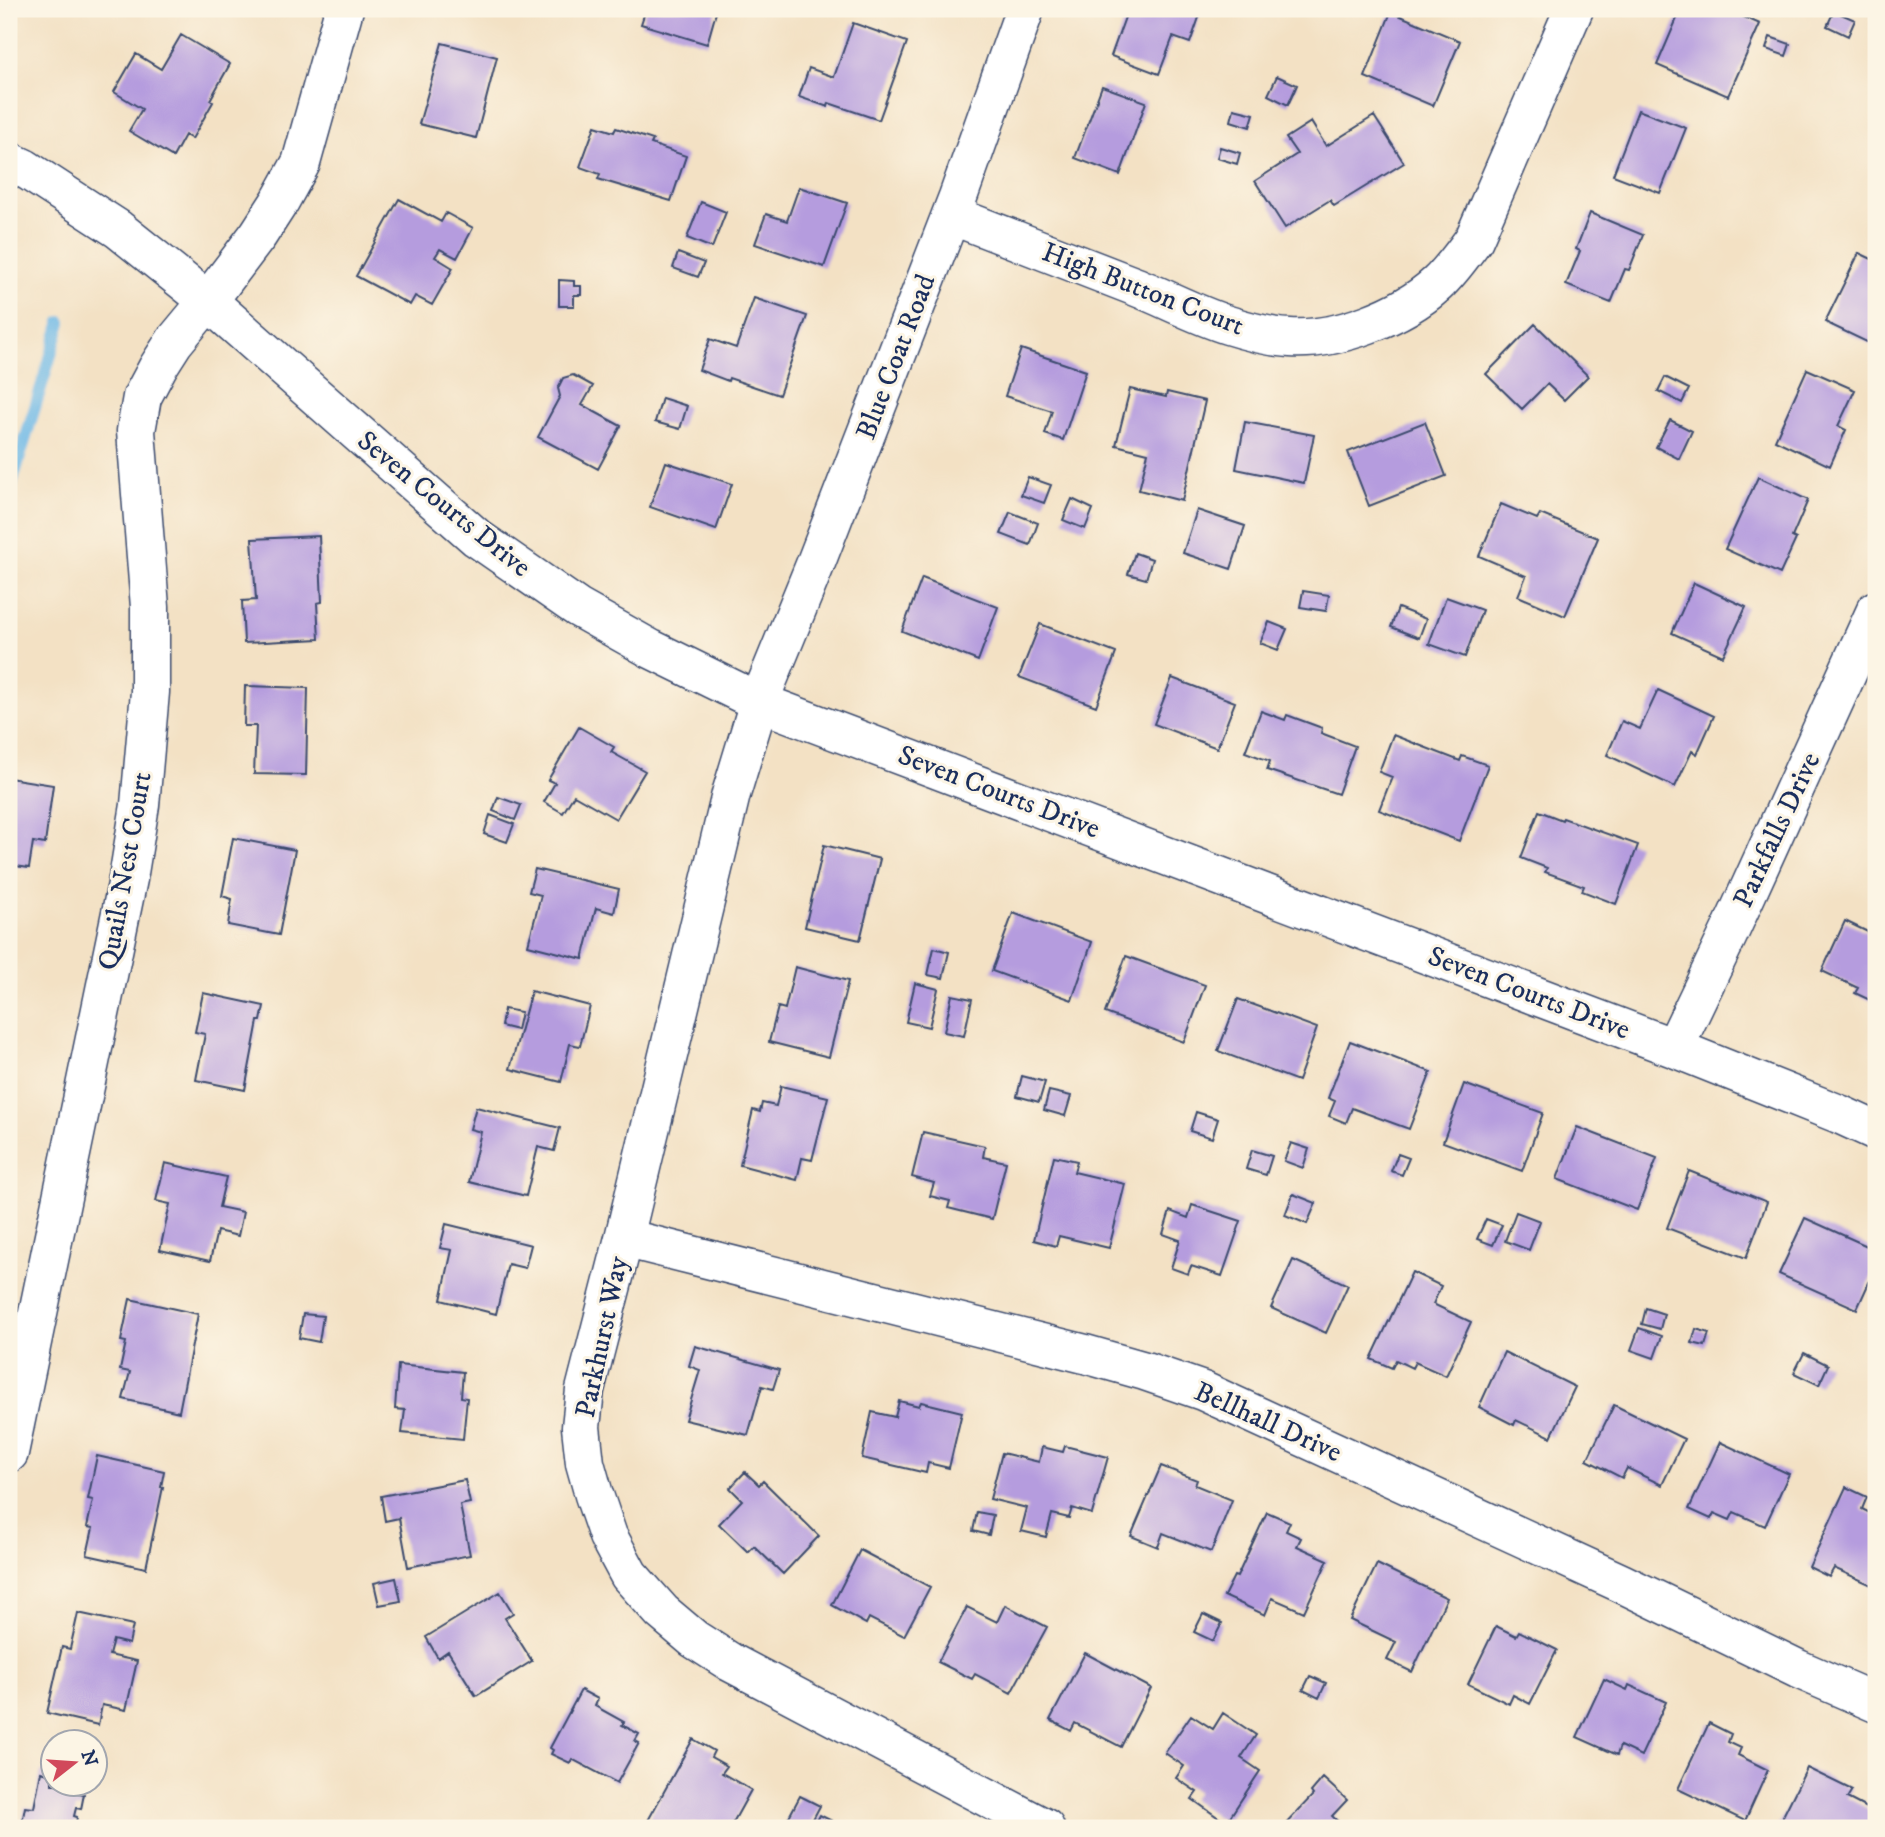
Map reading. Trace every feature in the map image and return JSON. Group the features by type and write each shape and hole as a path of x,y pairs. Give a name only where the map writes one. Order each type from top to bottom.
{"street":[{"name":"Quails Nest Court","path":"9,1453 128,879 140,806 150,680 150,607 136,431 142,397 174,342 258,235 300,163 344,9"},
{"name":"Blue Coat Road","path":"760,702 951,215 1025,9"},
{"name":"High Button Court","path":"951,215 1225,325 1291,338 1326,336 1361,327 1412,303 1436,286 1474,239 1574,9"},
{"name":"Seven Courts Drive","path":"9,161 118,229 208,301 477,538 578,608 651,649 760,702 1674,1048 1876,1131"},
{"name":"Parkfalls Drive","path":"1674,1048 1876,610"},
{"name":"Parkhurst Way","path":"760,702 728,807 585,1390 582,1427 585,1463 608,1536 629,1575 662,1612 694,1639 730,1662 1045,1828"},
{"name":"Bellhall Drive","path":"624,1237 1085,1354 1203,1391 1876,1703"}],"building":[{"path":"646,9 717,9 707,44 641,24"},
{"path":"1128,9 1202,9 1190,43 1173,37 1159,74 1111,56"},
{"path":"1681,9 1715,9 1727,14 1728,10 1760,24 1728,96 1657,65"},
{"path":"1834,11 1855,20 1848,36 1827,26"},
{"path":"1391,12 1460,41 1433,106 1365,77"},
{"path":"853,23 907,42 879,120 829,103 828,107 799,97 809,68 834,77"},
{"path":"181,35 230,64 192,139 185,135 173,157 129,131 142,109 114,92 136,54 161,69"},
{"path":"1770,37 1790,44 1786,56 1766,49"},
{"path":"442,43 497,57 476,138 419,124"},
{"path":"1277,76 1297,85 1288,105 1268,95"},
{"path":"1102,86 1146,102 1120,175 1075,158"},
{"path":"1234,109 1254,114 1250,127 1231,121"},
{"path":"1638,110 1686,128 1660,193 1613,175"},
{"path":"1374,116 1404,163 1334,206 1330,200 1285,228 1255,181 1297,154 1286,138 1311,122 1326,146"},
{"path":"595,126 614,132 616,128 653,140 651,144 686,156 671,201 598,179 600,174 580,167"},
{"path":"1220,147 1240,153 1237,164 1217,158"},
{"path":"799,187 847,203 824,267 755,244 766,214 787,221"},
{"path":"399,199 441,222 446,213 473,228 457,258 440,249 435,257 453,268 432,305 415,296 410,305 356,276"},
{"path":"701,202 726,212 712,248 687,238"},
{"path":"1590,213 1643,235 1629,270 1625,269 1611,303 1566,285 1580,251 1576,249"},
{"path":"678,253 704,263 698,277 673,268"},
{"path":"1859,253 1876,261 1876,338 1873,345 1825,322"},
{"path":"559,280 574,281 574,286 581,286 581,295 574,295 574,306 559,306"},
{"path":"754,298 807,316 779,395 699,370 710,339 736,348"},
{"path":"1535,324 1588,376 1564,400 1547,384 1522,409 1486,374"},
{"path":"1021,349 1086,371 1063,440 1045,434 1052,411 1005,396"},
{"path":"1807,369 1855,390 1838,426 1846,430 1830,466 1775,440"},
{"path":"573,375 593,386 582,405 621,426 598,469 538,437 560,396 558,388 563,378"},
{"path":"1665,377 1689,389 1682,403 1658,391"},
{"path":"1130,389 1166,397 1167,392 1205,401 1182,501 1139,490 1148,453 1116,445"},
{"path":"662,398 687,406 680,429 655,422"},
{"path":"1670,420 1692,431 1679,459 1656,447"},
{"path":"1245,422 1314,435 1304,483 1236,469"},
{"path":"1425,422 1446,476 1369,506 1348,452"},
{"path":"666,462 732,484 716,530 650,507"},
{"path":"1028,477 1051,485 1044,503 1021,495"},
{"path":"1758,477 1808,500 1792,537 1796,539 1780,574 1725,549"},
{"path":"1072,499 1093,509 1085,529 1063,520"},
{"path":"1501,504 1537,519 1540,514 1598,538 1565,616 1518,596 1526,576 1479,556"},
{"path":"1197,510 1245,526 1231,569 1183,553"},
{"path":"1010,512 1038,523 1030,545 1001,534"},
{"path":"319,536 322,602 317,603 319,639 244,643 242,601 256,600 252,539"},
{"path":"1135,553 1152,559 1146,579 1128,574"},
{"path":"922,578 998,607 978,661 902,631"},
{"path":"1694,583 1746,607 1723,656 1672,633"},
{"path":"1303,591 1329,595 1326,611 1300,607"},
{"path":"1446,597 1482,610 1465,657 1429,644"},
{"path":"1398,608 1426,619 1419,638 1391,627"},
{"path":"1269,622 1287,629 1278,650 1260,643"},
{"path":"1040,624 1116,653 1096,706 1019,677"},
{"path":"1172,678 1235,702 1217,748 1154,724"},
{"path":"245,686 308,688 306,775 254,774 256,726 244,726"},
{"path":"1658,690 1714,716 1697,754 1692,751 1675,787 1607,755 1622,721 1640,729"},
{"path":"1261,711 1285,720 1287,715 1322,728 1321,733 1355,746 1338,794 1267,770 1270,761 1245,752"},
{"path":"579,727 614,747 611,752 645,771 616,819 574,795 563,813 544,802 555,783 548,780"},
{"path":"1393,735 1460,761 1462,756 1488,765 1459,841 1379,810 1392,777 1379,772"},
{"path":"9,778 53,785 45,844 33,842 29,868 9,865"},
{"path":"498,797 521,805 515,820 493,811"},
{"path":"1539,811 1638,845 1616,904 1582,891 1584,886 1545,872 1547,868 1521,858"},
{"path":"490,815 514,824 507,842 484,834"},
{"path":"233,838 295,850 279,935 228,925 232,899 222,896"},
{"path":"824,845 880,859 860,940 805,927"},
{"path":"535,869 619,889 614,913 596,908 583,959 528,945 541,895 529,892"},
{"path":"1013,913 1092,942 1072,1000 992,971"},
{"path":"1845,921 1876,936 1876,1003 1855,993 1858,988 1822,971"},
{"path":"934,948 949,952 943,978 928,975"},
{"path":"1126,956 1205,985 1184,1042 1105,1013"},
{"path":"795,967 848,981 829,1057 769,1042 778,1007 785,1009"},
{"path":"915,983 938,989 929,1027 906,1022"},
{"path":"531,991 590,1006 580,1046 570,1044 561,1082 510,1069"},
{"path":"203,993 264,1006 261,1021 258,1021 245,1090 196,1080 205,1034 195,1032"},
{"path":"952,995 972,999 964,1036 944,1032"},
{"path":"1238,999 1317,1028 1298,1081 1218,1051"},
{"path":"504,1009 521,1012 517,1030 501,1026"},
{"path":"1350,1041 1431,1072 1409,1129 1352,1108 1346,1123 1329,1116 1335,1101 1328,1098"},
{"path":"1022,1076 1045,1082 1039,1102 1017,1096"},
{"path":"1464,1084 1543,1113 1522,1171 1443,1142"},
{"path":"781,1086 828,1097 812,1160 802,1158 797,1180 740,1165 753,1110 760,1112 762,1103 776,1106"},
{"path":"1049,1091 1071,1096 1065,1116 1044,1110"},
{"path":"476,1107 560,1128 554,1151 538,1147 526,1196 469,1182 481,1132 470,1129"},
{"path":"1196,1112 1218,1119 1212,1138 1190,1131"},
{"path":"1577,1127 1657,1158 1637,1210 1557,1179"},
{"path":"923,1132 985,1146 983,1157 1006,1162 992,1219 948,1208 950,1201 930,1196 934,1183 912,1177"},
{"path":"1291,1143 1309,1149 1303,1168 1284,1161"},
{"path":"1252,1150 1272,1156 1266,1175 1246,1169"},
{"path":"1398,1154 1409,1158 1402,1175 1391,1171"},
{"path":"1054,1156 1077,1161 1074,1172 1125,1184 1109,1248 1059,1236 1056,1246 1034,1240"},
{"path":"165,1163 226,1177 219,1207 243,1212 238,1236 217,1231 210,1261 160,1250 170,1204 156,1201"},
{"path":"1689,1171 1767,1202 1746,1258 1667,1228"},
{"path":"1293,1194 1316,1203 1307,1224 1285,1215"},
{"path":"1192,1205 1241,1221 1222,1276 1191,1266 1188,1274 1171,1268 1180,1240 1163,1234 1170,1211 1188,1218"},
{"path":"1516,1212 1540,1221 1529,1250 1505,1241"},
{"path":"1805,1218 1876,1250 1876,1267 1857,1309 1779,1274"},
{"path":"1486,1219 1502,1225 1493,1245 1477,1239"},
{"path":"446,1224 531,1245 525,1268 508,1264 496,1314 441,1300 452,1250 440,1248"},
{"path":"1293,1260 1348,1285 1326,1333 1271,1308"},
{"path":"1412,1272 1441,1286 1433,1304 1471,1322 1446,1376 1415,1362 1412,1368 1396,1360 1392,1368 1371,1359"},
{"path":"130,1299 198,1314 179,1412 123,1399 130,1372 120,1370 126,1342 121,1341"},
{"path":"1646,1308 1664,1314 1660,1329 1642,1324"},
{"path":"303,1314 323,1316 319,1342 299,1338"},
{"path":"1639,1328 1662,1336 1654,1358 1631,1350"},
{"path":"1696,1329 1709,1333 1705,1346 1692,1343"},
{"path":"695,1346 779,1370 773,1389 762,1386 748,1435 685,1420 700,1370 689,1366"},
{"path":"1504,1352 1575,1387 1551,1437 1516,1420 1514,1425 1479,1407"},
{"path":"1804,1353 1828,1365 1819,1385 1794,1373"},
{"path":"398,1365 463,1372 461,1397 467,1398 463,1439 402,1433 405,1410 395,1409"},
{"path":"899,1401 919,1406 921,1402 962,1412 949,1468 928,1463 926,1473 862,1458 872,1412 895,1417"},
{"path":"1614,1405 1684,1439 1662,1485 1627,1468 1622,1478 1587,1460"},
{"path":"1720,1442 1789,1474 1765,1526 1734,1512 1730,1520 1714,1513 1711,1519 1689,1509"},
{"path":"1065,1446 1108,1457 1092,1514 1072,1508 1069,1518 1052,1514 1046,1537 1021,1531 1027,1508 990,1499 1002,1453 1039,1462 1042,1447 1063,1452"},
{"path":"97,1456 164,1471 146,1568 87,1555 93,1528 87,1527 93,1500 88,1499"},
{"path":"1161,1466 1197,1480 1195,1485 1232,1500 1211,1552 1163,1533 1158,1547 1131,1536"},
{"path":"745,1472 759,1485 763,1481 819,1536 783,1574 754,1546 748,1552 719,1524 742,1500 730,1488"},
{"path":"465,1480 470,1503 460,1505 470,1555 408,1567 399,1518 385,1521 381,1496"},
{"path":"1846,1487 1867,1497 1862,1509 1876,1516 1876,1587 1834,1568 1829,1577 1809,1567"},
{"path":"977,1512 993,1515 989,1535 973,1531"},
{"path":"1267,1512 1290,1522 1286,1531 1301,1538 1297,1546 1328,1560 1304,1612 1272,1598 1265,1615 1224,1596 1234,1576 1237,1577"},
{"path":"860,1550 930,1587 904,1636 869,1618 866,1624 832,1605"},
{"path":"1377,1564 1447,1598 1412,1672 1387,1660 1396,1642 1350,1620"},
{"path":"396,1578 401,1601 379,1605 374,1583"},
{"path":"500,1592 513,1613 505,1618 532,1661 476,1696 448,1651 438,1658 426,1637"},
{"path":"1005,1605 1047,1627 1011,1693 975,1674 972,1679 938,1662 967,1607 997,1622"},
{"path":"78,1613 133,1625 129,1644 113,1640 109,1655 137,1661 126,1710 102,1705 98,1725 47,1713 62,1647 70,1649"},
{"path":"1203,1614 1222,1623 1213,1641 1194,1632"},
{"path":"1496,1626 1516,1636 1519,1631 1557,1650 1530,1704 1513,1695 1509,1704 1468,1684"},
{"path":"1085,1653 1151,1688 1121,1747 1075,1723 1071,1731 1050,1720"},
{"path":"1310,1676 1326,1683 1319,1698 1303,1690"},
{"path":"1604,1679 1627,1690 1629,1685 1666,1702 1641,1756 1620,1746 1617,1755 1577,1737"},
{"path":"581,1690 598,1699 595,1706 639,1734 635,1741 639,1743 617,1783 572,1759 570,1763 551,1754 553,1750 550,1748"},
{"path":"1223,1713 1256,1735 1241,1758 1260,1771 1226,1823 1192,1799 1197,1792 1176,1778 1184,1766 1165,1753 1191,1715 1213,1729"},
{"path":"1709,1723 1731,1734 1728,1742 1741,1748 1738,1755 1768,1770 1745,1821 1678,1789"},
{"path":"693,1739 714,1751 711,1757 727,1766 722,1773 751,1790 730,1828 704,1828 693,1822 690,1828 645,1826"},
{"path":"1807,1768 1852,1790 1847,1798 1876,1813 1869,1828 1777,1828"},
{"path":"1323,1778 1347,1800 1332,1816 1345,1828 1282,1828 1313,1795 1311,1792"},
{"path":"38,1787 38,1798 83,1798 81,1809 76,1808 75,1828 21,1828 25,1807 34,1808"},
{"path":"800,1796 820,1806 812,1821 816,1823 820,1815 834,1822 831,1828 783,1828"}],"waterway":[{"path":"9,499 61,322"}]}
